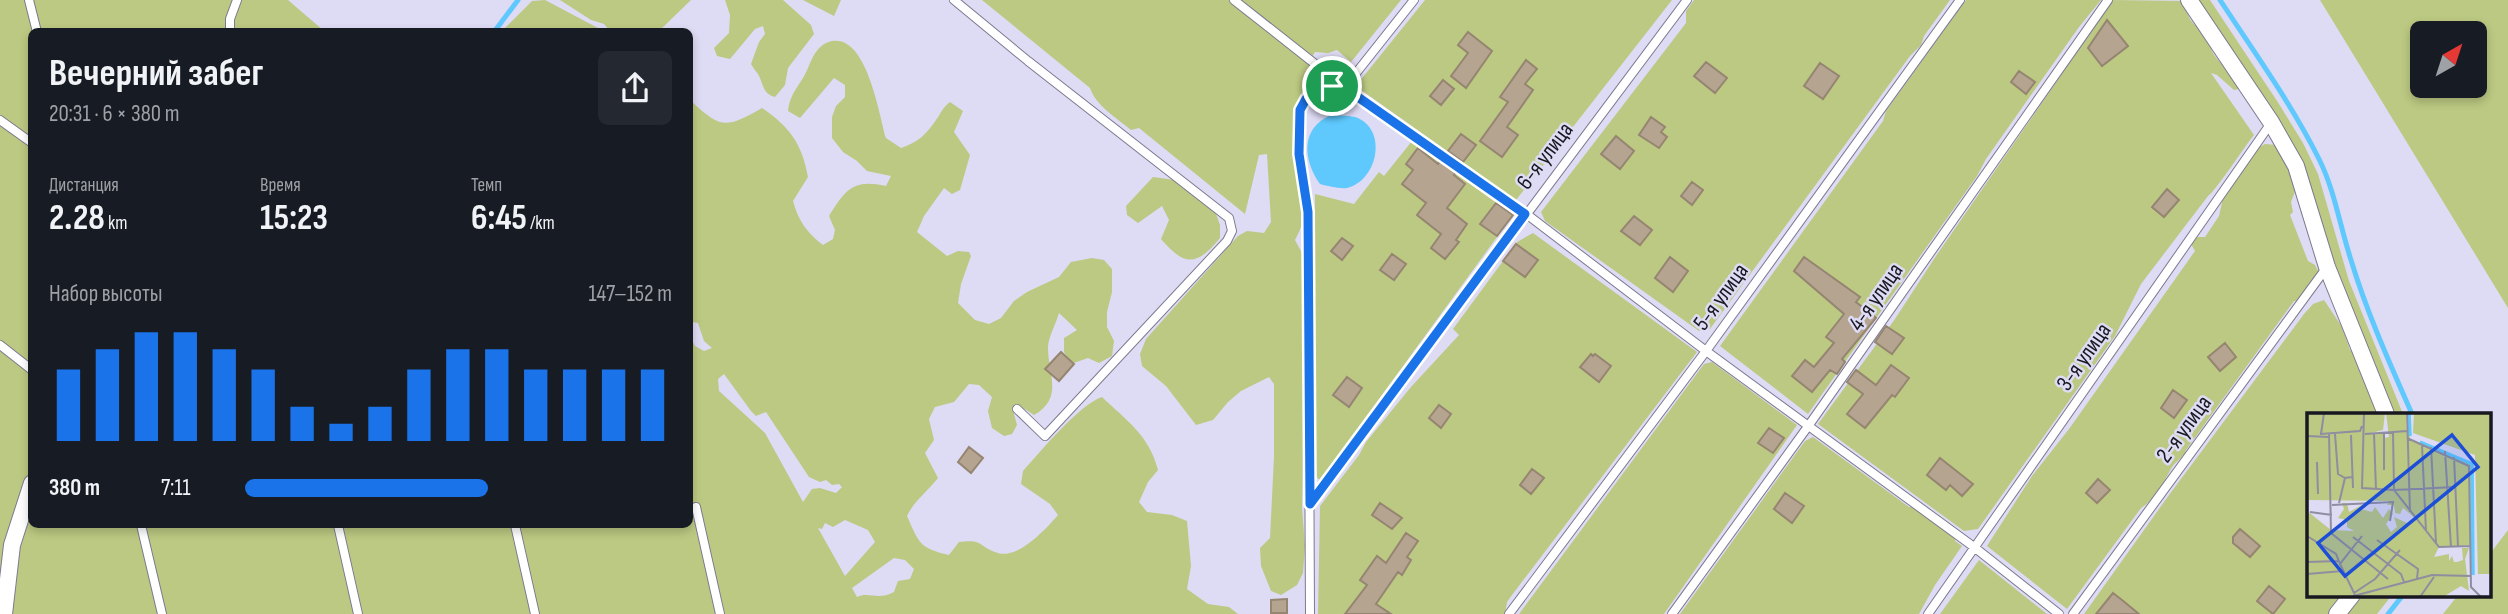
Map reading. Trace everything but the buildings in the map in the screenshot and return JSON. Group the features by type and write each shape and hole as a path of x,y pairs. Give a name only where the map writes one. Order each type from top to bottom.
{"street":[{"path":"2189,0 2271,122 2296,166 2327,267 2385,413"},
{"path":"5,614 6,543 28,492"},
{"path":"2337,614 2351,596"}],"lane":[{"path":"29,0 36,28"},
{"path":"230,28 230,19 237,0"},
{"path":"954,0 1229,218 1231,231 1227,241 1045,436 1017,409"},
{"path":"1234,0 1345,88 1525,214 1706,351 1974,547 2059,614"},
{"path":"1345,88 1414,0"},
{"name":"6-я улица","path":"1310,504 1687,0"},
{"name":"5-я улица","path":"1509,614 1706,351 1960,0"},
{"name":"4-я улица","path":"1672,614 1809,425 2108,0"},
{"path":"1310,614 1308,212 1299,154 1300,110 1306,99 1318,88 1345,88"},
{"path":"0,120 28,140"},
{"name":"3-я улица","path":"1928,614 2271,122"},
{"name":"2-я улица","path":"2073,614 2327,267"},
{"path":"0,345 28,367"},
{"path":"696,507 720,614"},
{"path":"142,528 162,614"},
{"path":"339,528 358,614"},
{"path":"516,528 535,614"}],"green space":[{"path":"0,0 288,0 321,28 28,28 28,528 693,528 693,342 704,351 712,348 704,341 698,323 693,322 693,103 709,116 724,123 740,120 762,108 787,129 802,155 808,177 793,201 795,208 804,226 823,245 833,239 835,230 829,216 840,199 858,185 886,186 891,176 867,171 843,152 832,138 832,117 836,106 845,97 845,85 834,78 800,118 788,111 793,94 814,55 823,45 832,41 844,42 863,63 870,78 886,138 901,148 925,134 950,102 963,111 954,132 970,155 960,190 952,194 944,188 924,216 917,232 947,256 958,251 969,252 971,256 961,284 958,303 975,320 989,324 1001,318 1014,301 1059,277 1071,262 1092,258 1104,260 1112,269 1107,327 1114,341 1112,356 1099,363 1088,358 1071,364 1064,352 1064,338 1077,330 1059,313 1048,346 1052,386 1049,401 1034,415 1025,409 1016,408 1014,414 1017,425 1012,434 1004,436 992,428 988,411 992,397 979,385 969,384 954,402 935,407 929,419 934,440 925,453 938,478 907,516 921,543 931,550 949,555 959,542 976,542 1003,554 1030,543 1058,515 1050,504 1021,484 1023,471 1072,418 1102,397 1136,429 1154,458 1158,470 1148,482 1139,502 1147,512 1172,515 1187,521 1191,566 1187,589 1208,604 1229,607 1238,614 0,614","holes":["724,374 756,416 766,412 809,477 842,487 836,493 820,488 812,489 803,502 765,433 719,391 718,379","845,520 868,530 875,542 845,576 818,528 822,529 825,523 833,527","894,558 905,560 914,569 910,579 898,581 894,592 888,595 857,597 852,588"]},
{"path":"545,0 598,28 505,28 532,1"},
{"path":"560,0 691,0 662,28 608,28"},
{"path":"725,0 783,0 811,25 814,34 788,68 785,85 775,97 765,91 751,64 765,34 763,26 755,29 730,59 717,56 714,48 729,33 730,15"},
{"path":"803,0 841,0 834,16"},
{"path":"982,0 1401,0 1351,62 1337,50 1328,53 1315,52 1311,59 1306,127 1296,165 1306,180 1308,202 1295,240 1302,253 1305,377 1302,507 1305,546 1303,573 1297,585 1281,595 1271,591 1261,566 1260,548 1270,538 1274,384 1269,377 1241,391 1213,420 1196,425 1166,386 1142,366 1140,354 1146,339 1238,236 1247,231 1264,233 1271,222 1267,154 1259,155 1245,214 1139,128 1131,130 1113,116 1097,100 1090,88"},
{"path":"1425,0 1672,0 1516,200 1361,90 1359,82"},
{"path":"1694,0 1950,0 1924,36 1921,45 1910,56 1710,329 1699,331 1545,221 1541,212 1686,23 1686,11"},
{"path":"1966,0 2101,0 2079,27 1808,414 1720,346 1883,121 1886,111"},
{"path":"2113,0 2185,1 2190,19 2207,38 2216,58 2235,78 2239,89 2234,90 2211,73 2254,135 2141,284 2115,336 1978,529 1964,531 1818,424 1895,319"},
{"path":"2199,0 2210,0 2303,143 2318,174 2349,281 2403,413 2393,413 2341,286 2303,168 2271,109"},
{"path":"2320,0 2508,0 2508,308"},
{"path":"1412,141 1513,215 1320,480 1314,475 1315,194 1354,204 1379,172 1384,176"},
{"path":"2265,144 2276,145 2287,162 2296,189 2291,202 2293,212 2290,215 2308,261 2315,265 2320,275 2299,302 2294,301 2184,455 2172,467 2155,495 2141,508 2067,609 1987,546 2032,476 2069,429 2195,251 2191,244 2196,237 2205,237 2219,216 2223,198 2254,150"},
{"path":"1153,177 1175,180 1215,211 1220,225 1220,238 1198,258 1191,260 1177,255 1161,239 1169,220 1162,206 1138,223 1127,215 1126,206"},
{"path":"1533,233 1697,352 1512,595 1507,602 1505,614 1318,614 1320,506 1366,442 1411,387 1459,335 1453,329 1517,242"},
{"path":"2324,300 2342,327 2350,350 2357,355 2383,413 2307,413 2307,596 2342,596 2332,614 2084,614 2169,495 2313,304"},
{"path":"1712,362 1797,425 1664,614 1519,614 1704,364"},
{"path":"1813,437 1909,507 1915,507 1955,537 1955,541 1962,546 1919,614 1680,614 1805,441"},
{"path":"2508,530 2508,614 2443,614 2457,596 2490,596 2490,554"},
{"path":"1979,560 2047,614 1940,614"},
{"path":"2363,596 2391,596 2377,614 2346,614"}],"water":[{"path":"1331,115 1358,118 1367,125 1376,144 1372,166 1366,176 1347,188 1320,184 1310,165 1309,136 1321,121"}],"waterway":[{"path":"497,28 518,0"},
{"path":"2220,0 2284,98 2319,159 2364,299 2412,413"},
{"path":"2388,614 2402,596"}],"route":[{"path":"1332,86 1345,88 1525,214 1310,504 1308,212 1299,154 1300,110 1306,99 1318,88 1332,86"}]}
